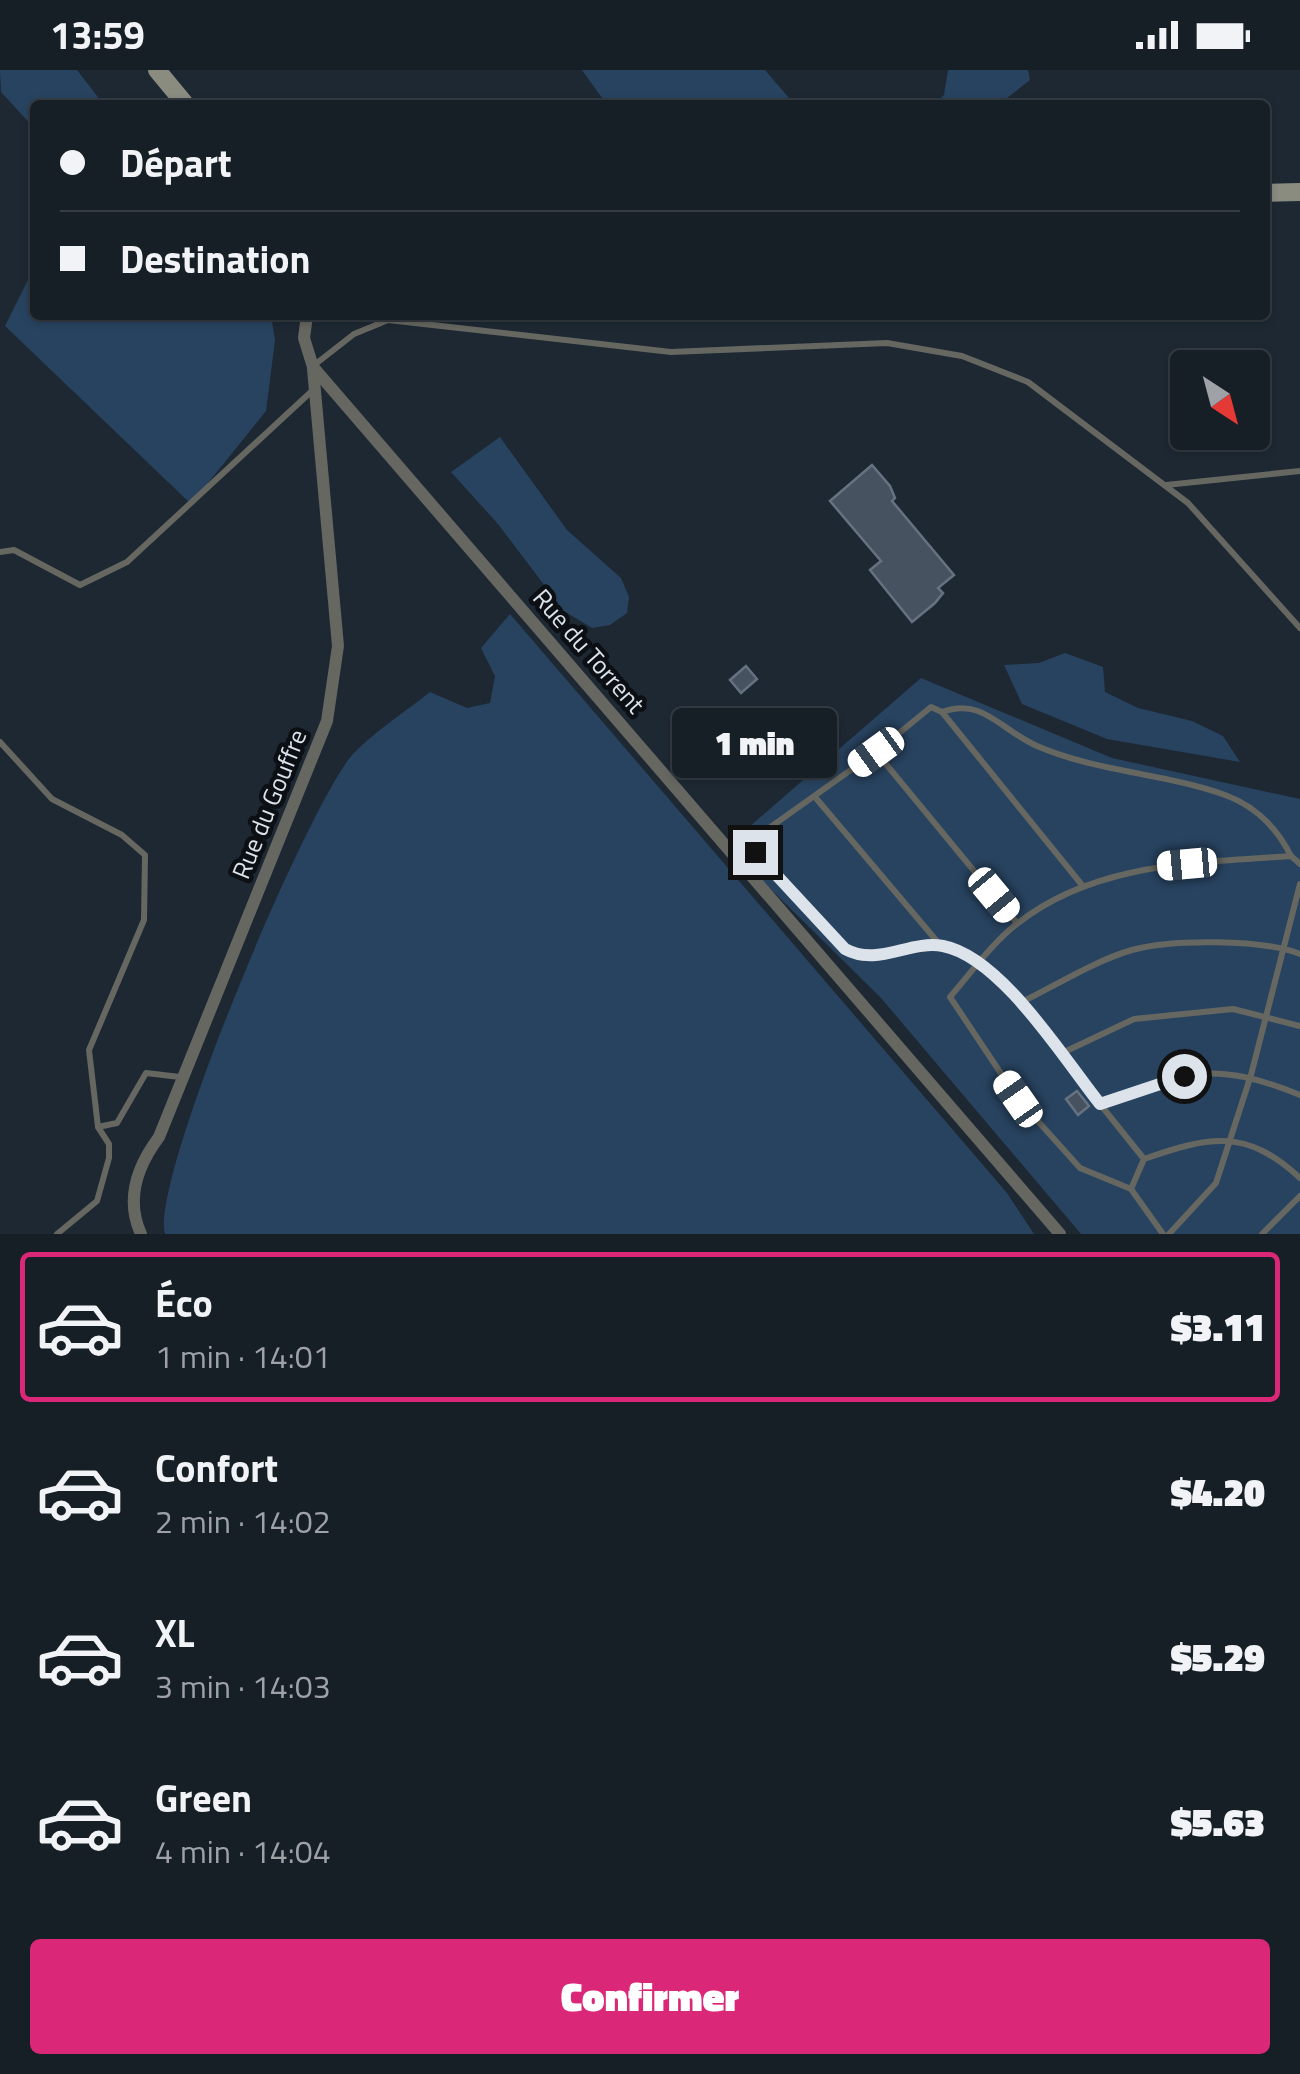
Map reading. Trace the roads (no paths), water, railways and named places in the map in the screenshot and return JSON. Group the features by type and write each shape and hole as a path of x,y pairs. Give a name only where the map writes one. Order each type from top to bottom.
{"main road":[{"path":"156,70 182,100"},
{"path":"1270,193 1300,192"}],"street":[{"path":"306,320 304,338 312,367"},
{"name":"Rue du Gouffre","path":"141,1234 134,1194 140,1162 159,1136 327,721 335,685 338,646 312,367"},
{"name":"Rue du Torrent","path":"312,367 1060,1234"}],"lane":[{"path":"312,367 354,334 388,320 671,352 887,343 962,356 1028,382 1188,503 1300,628"},
{"path":"0,552 14,550 80,584 127,562 314,388"},
{"path":"1165,486 1300,470"},
{"path":"942,712 961,705 979,708 1001,728 1062,757 1227,796 1278,828 1291,856 1300,864"},
{"path":"941,946 862,958 845,949 755,852 750,841 876,752 930,707 942,712 1082,885"},
{"path":"0,742 52,799 122,835 145,855 144,920 90,1050 98,1127 109,1144 109,1158 97,1201 58,1234"},
{"path":"876,752 1018,923"},
{"path":"814,796 941,946 980,962 1019,1003 1144,1158"},
{"path":"1291,856 1152,866 1082,885 1018,923 950,998 962,1022 1018,1099 1080,1168 1130,1190 1166,1234 1216,1183 1251,1075 1300,884"},
{"path":"1019,1003 1132,950 1184,944 1282,946 1300,954"},
{"path":"1060,1054 1134,1019 1234,1009 1267,1014 1300,1026"},
{"path":"1100,1104 1162,1080 1207,1071 1251,1075 1300,1095"},
{"path":"98,1127 117,1123 146,1072 180,1077"},
{"path":"1130,1190 1144,1158 1194,1142 1232,1139 1272,1152 1300,1178"},
{"path":"1262,1234 1300,1196"}]}
